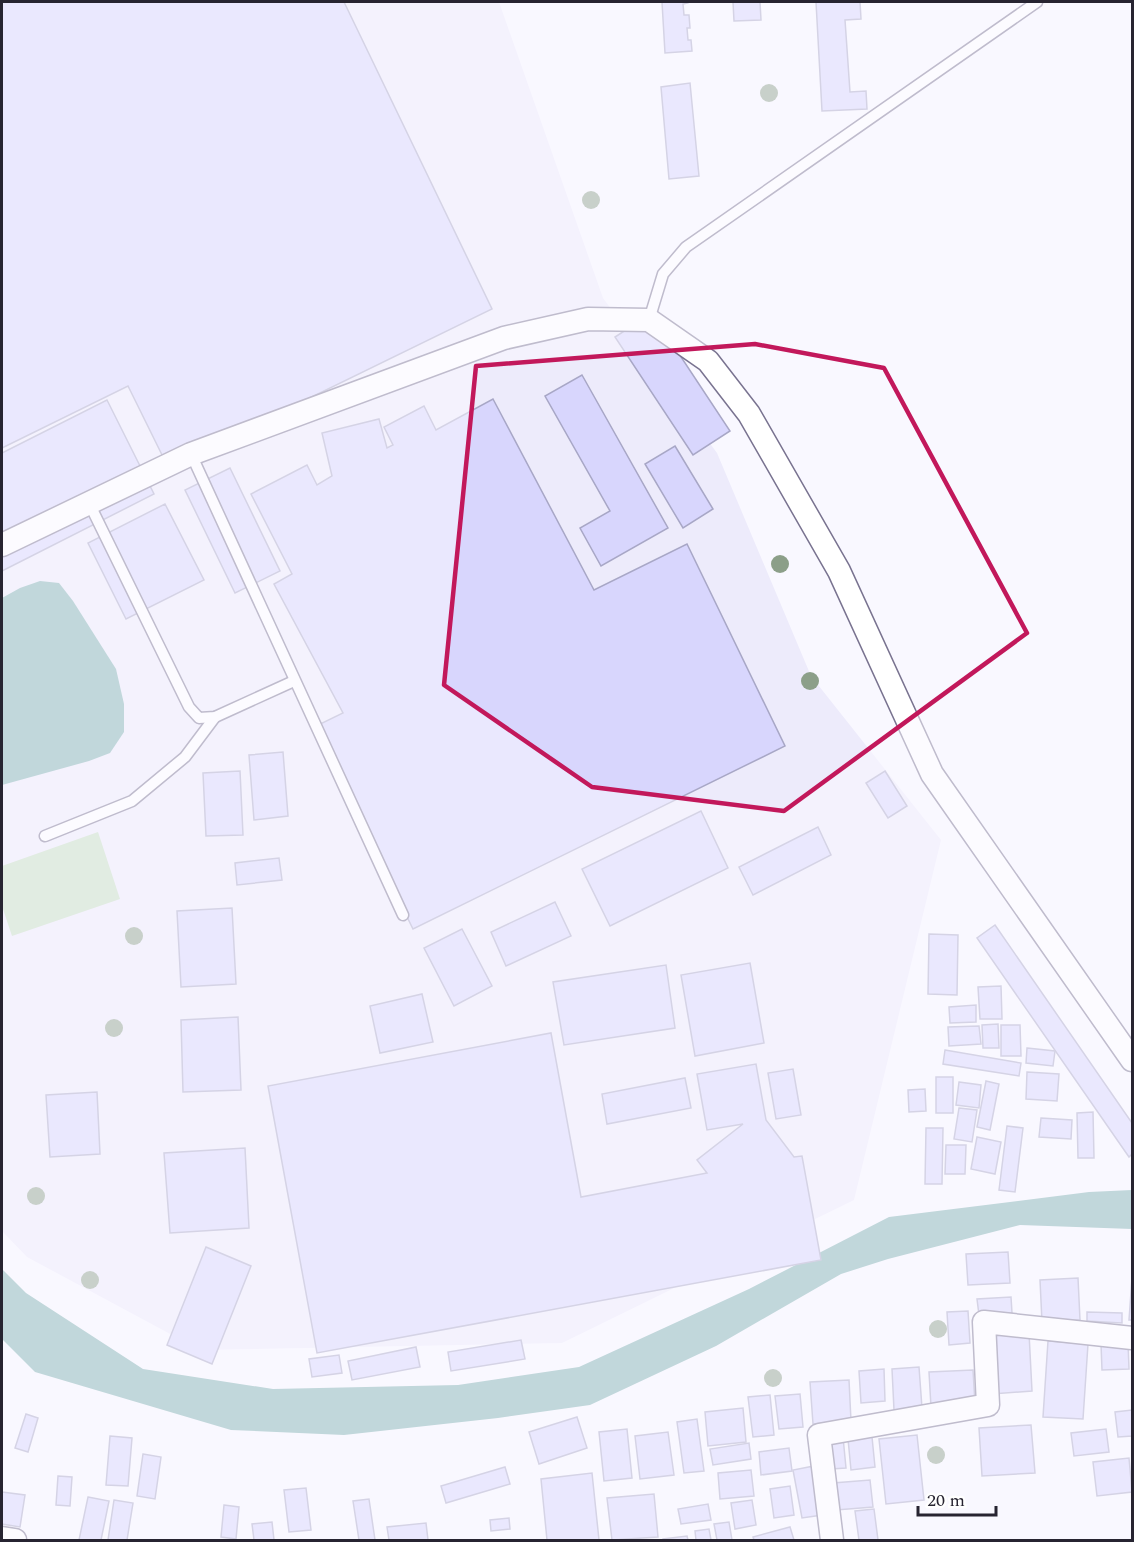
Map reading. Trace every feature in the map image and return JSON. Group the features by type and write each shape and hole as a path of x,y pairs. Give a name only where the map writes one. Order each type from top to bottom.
{"street":[{"path":"2,545 191,454 504,338 588,319 649,320 708,361 748,414 839,571 932,774 1132,1060"},
{"path":"832,1540 819,1435 988,1406 984,1322 1132,1338"},
{"path":"2,1538 15,1540"}],"lane":[{"path":"649,320 663,274 686,246 1037,2"},
{"path":"191,454 403,915"},
{"path":"89,503 189,707 199,718 215,717 294,681"},
{"path":"45,836 132,801 185,757 215,717"}],"highlighted area":[{"path":"755,344 884,368 1027,633 784,811 592,787 444,685 476,366"}],"shaded area":[{"path":"2,2 499,2 603,298 717,453 811,676 941,840 854,1200 562,1343 200,1350 27,1257 2,1231"}],"green space":[{"path":"98,832 120,899 12,936 2,906 2,866"}],"water":[{"path":"40,581 59,583 116,669 124,704 124,732 110,753 2,785 2,598"},
{"path":"1132,1190 1132,1229 1020,1225 888,1259 841,1274 716,1346 590,1405 498,1418 344,1435 231,1430 35,1372 2,1339 2,1269 26,1293 143,1369 273,1389 458,1385 579,1367 749,1289 889,1217 1089,1192"}],"building":[{"path":"2,2 344,2 492,309 168,467 128,386 2,448"},
{"path":"662,2 688,2 683,4 684,15 689,15 688,40 691,40 692,51 665,53"},
{"path":"733,2 760,2 761,20 734,21"},
{"path":"816,2 860,2 861,19 845,20 850,92 866,91 867,109 822,111"},
{"path":"690,83 699,176 669,179 661,87"},
{"path":"652,313 730,431 693,455 615,337"},
{"path":"582,375 668,528 601,566 580,528 610,511 545,396"},
{"path":"493,399 594,590 687,544 785,746 413,929 314,727 343,713 274,584 292,574 251,494 307,465 317,485 332,476 322,433 379,419 387,448 393,445 384,427 424,406 436,430"},
{"path":"107,400 154,494 2,571 2,453"},
{"path":"675,446 713,509 683,528 645,464"},
{"path":"230,468 280,571 235,593 185,490"},
{"path":"165,504 204,580 126,619 88,543"},
{"path":"283,752 288,816 254,820 249,755"},
{"path":"240,771 243,835 206,836 203,773"},
{"path":"885,771 907,806 888,818 866,783"},
{"path":"701,811 728,868 610,926 582,869"},
{"path":"818,827 831,855 753,895 739,867"},
{"path":"279,858 282,880 237,885 235,863"},
{"path":"555,902 571,936 506,966 491,932"},
{"path":"232,908 236,984 181,987 177,911"},
{"path":"995,925 1132,1123 1132,1154 1129,1157 977,938"},
{"path":"462,929 492,986 454,1006 424,948"},
{"path":"929,934 958,935 957,995 928,994"},
{"path":"750,963 764,1043 695,1056 681,975"},
{"path":"666,965 675,1028 564,1045 553,982"},
{"path":"1001,986 1002,1019 980,1019 978,987"},
{"path":"422,994 433,1042 380,1053 370,1006"},
{"path":"976,1005 976,1022 950,1023 949,1007"},
{"path":"238,1017 241,1090 183,1092 181,1020"},
{"path":"998,1024 999,1048 983,1048 982,1025"},
{"path":"1001,1025 1020,1025 1021,1056 1001,1056"},
{"path":"979,1026 981,1044 949,1046 948,1027"},
{"path":"551,1033 581,1197 707,1173 697,1160 743,1124 707,1130 697,1074 756,1064 766,1120 794,1157 802,1156 821,1260 317,1353 268,1086"},
{"path":"1027,1048 1055,1051 1053,1066 1026,1063"},
{"path":"945,1050 1021,1063 1019,1076 943,1064"},
{"path":"793,1069 801,1115 776,1119 768,1073"},
{"path":"1027,1072 1059,1074 1057,1101 1026,1099"},
{"path":"936,1077 953,1077 953,1113 936,1113"},
{"path":"685,1078 691,1108 607,1124 602,1094"},
{"path":"986,1081 999,1084 990,1130 977,1127"},
{"path":"959,1082 981,1085 979,1108 956,1105"},
{"path":"925,1089 926,1111 909,1112 908,1090"},
{"path":"97,1092 100,1154 50,1157 46,1095"},
{"path":"959,1108 977,1110 972,1142 954,1139"},
{"path":"1093,1112 1094,1158 1078,1158 1077,1113"},
{"path":"1041,1118 1072,1120 1071,1139 1039,1137"},
{"path":"1007,1126 1023,1128 1015,1192 999,1190"},
{"path":"926,1128 943,1128 942,1184 925,1184"},
{"path":"977,1137 1001,1142 995,1174 971,1169"},
{"path":"946,1145 966,1145 965,1174 945,1174"},
{"path":"245,1148 249,1228 170,1233 164,1153"},
{"path":"206,1247 251,1266 212,1364 167,1345"},
{"path":"1008,1252 1010,1283 968,1285 966,1254"},
{"path":"1078,1278 1080,1320 1042,1322 1040,1280"},
{"path":"1132,1278 1132,1320 1129,1320"},
{"path":"1011,1297 1012,1313 979,1315 977,1299"},
{"path":"968,1311 970,1343 949,1345 947,1312"},
{"path":"1087,1312 1122,1313 1122,1323 1087,1321"},
{"path":"1029,1333 1032,1391 992,1394 988,1335"},
{"path":"521,1340 525,1359 451,1371 448,1352"},
{"path":"1048,1341 1088,1344 1083,1419 1043,1417"},
{"path":"1128,1343 1129,1369 1102,1370 1101,1344"},
{"path":"416,1347 420,1367 352,1380 348,1361"},
{"path":"339,1355 342,1373 312,1377 309,1359"},
{"path":"919,1367 922,1408 894,1410 892,1369"},
{"path":"884,1369 885,1401 861,1403 859,1371"},
{"path":"973,1370 975,1404 931,1407 929,1372"},
{"path":"849,1380 851,1421 813,1424 810,1382"},
{"path":"800,1394 803,1427 779,1429 775,1396"},
{"path":"770,1395 774,1435 753,1437 748,1397"},
{"path":"743,1408 746,1442 708,1446 705,1412"},
{"path":"1132,1410 1132,1436 1118,1437 1115,1412"},
{"path":"26,1414 38,1418 28,1452 15,1448"},
{"path":"577,1417 587,1448 539,1464 529,1432"},
{"path":"697,1419 704,1471 684,1473 677,1422"},
{"path":"1031,1425 1035,1473 982,1476 979,1428"},
{"path":"627,1429 632,1478 604,1481 599,1432"},
{"path":"1106,1429 1109,1452 1074,1456 1071,1433"},
{"path":"668,1432 674,1475 640,1479 635,1436"},
{"path":"917,1435 924,1500 886,1504 879,1439"},
{"path":"110,1436 132,1438 128,1486 106,1485"},
{"path":"843,1437 846,1468 831,1469 828,1439"},
{"path":"872,1437 875,1467 851,1470 848,1439"},
{"path":"749,1443 751,1459 713,1465 710,1449"},
{"path":"789,1448 792,1471 761,1475 759,1452"},
{"path":"143,1454 161,1457 155,1499 137,1496"},
{"path":"1129,1458 1132,1492 1097,1496 1093,1462"},
{"path":"814,1466 822,1515 802,1518 793,1470"},
{"path":"505,1467 510,1484 446,1503 441,1486"},
{"path":"751,1470 754,1496 720,1499 718,1473"},
{"path":"592,1473 599,1540 547,1540 541,1479"},
{"path":"58,1476 72,1477 70,1506 56,1505"},
{"path":"870,1480 873,1507 836,1510 833,1483"},
{"path":"790,1486 794,1515 774,1518 770,1489"},
{"path":"306,1488 311,1530 289,1532 284,1490"},
{"path":"2,1492 25,1495 20,1527 2,1524"},
{"path":"654,1494 658,1537 612,1540 607,1498"},
{"path":"88,1497 109,1501 101,1540 79,1540"},
{"path":"369,1499 375,1540 359,1540 353,1501"},
{"path":"114,1500 133,1503 127,1540 108,1540"},
{"path":"752,1500 756,1525 735,1529 731,1503"},
{"path":"708,1504 711,1520 681,1524 678,1509"},
{"path":"224,1505 239,1507 236,1539 221,1537"},
{"path":"874,1509 878,1540 859,1540 855,1511"},
{"path":"509,1518 510,1529 491,1531 490,1520"},
{"path":"272,1522 274,1540 254,1540 252,1524"},
{"path":"729,1522 732,1540 717,1540 714,1524"},
{"path":"426,1523 428,1540 389,1540 387,1527"},
{"path":"790,1527 794,1540 754,1540 753,1537"},
{"path":"709,1529 711,1540 696,1540 695,1531"},
{"path":"687,1536 688,1540 663,1540 663,1539"}]}
